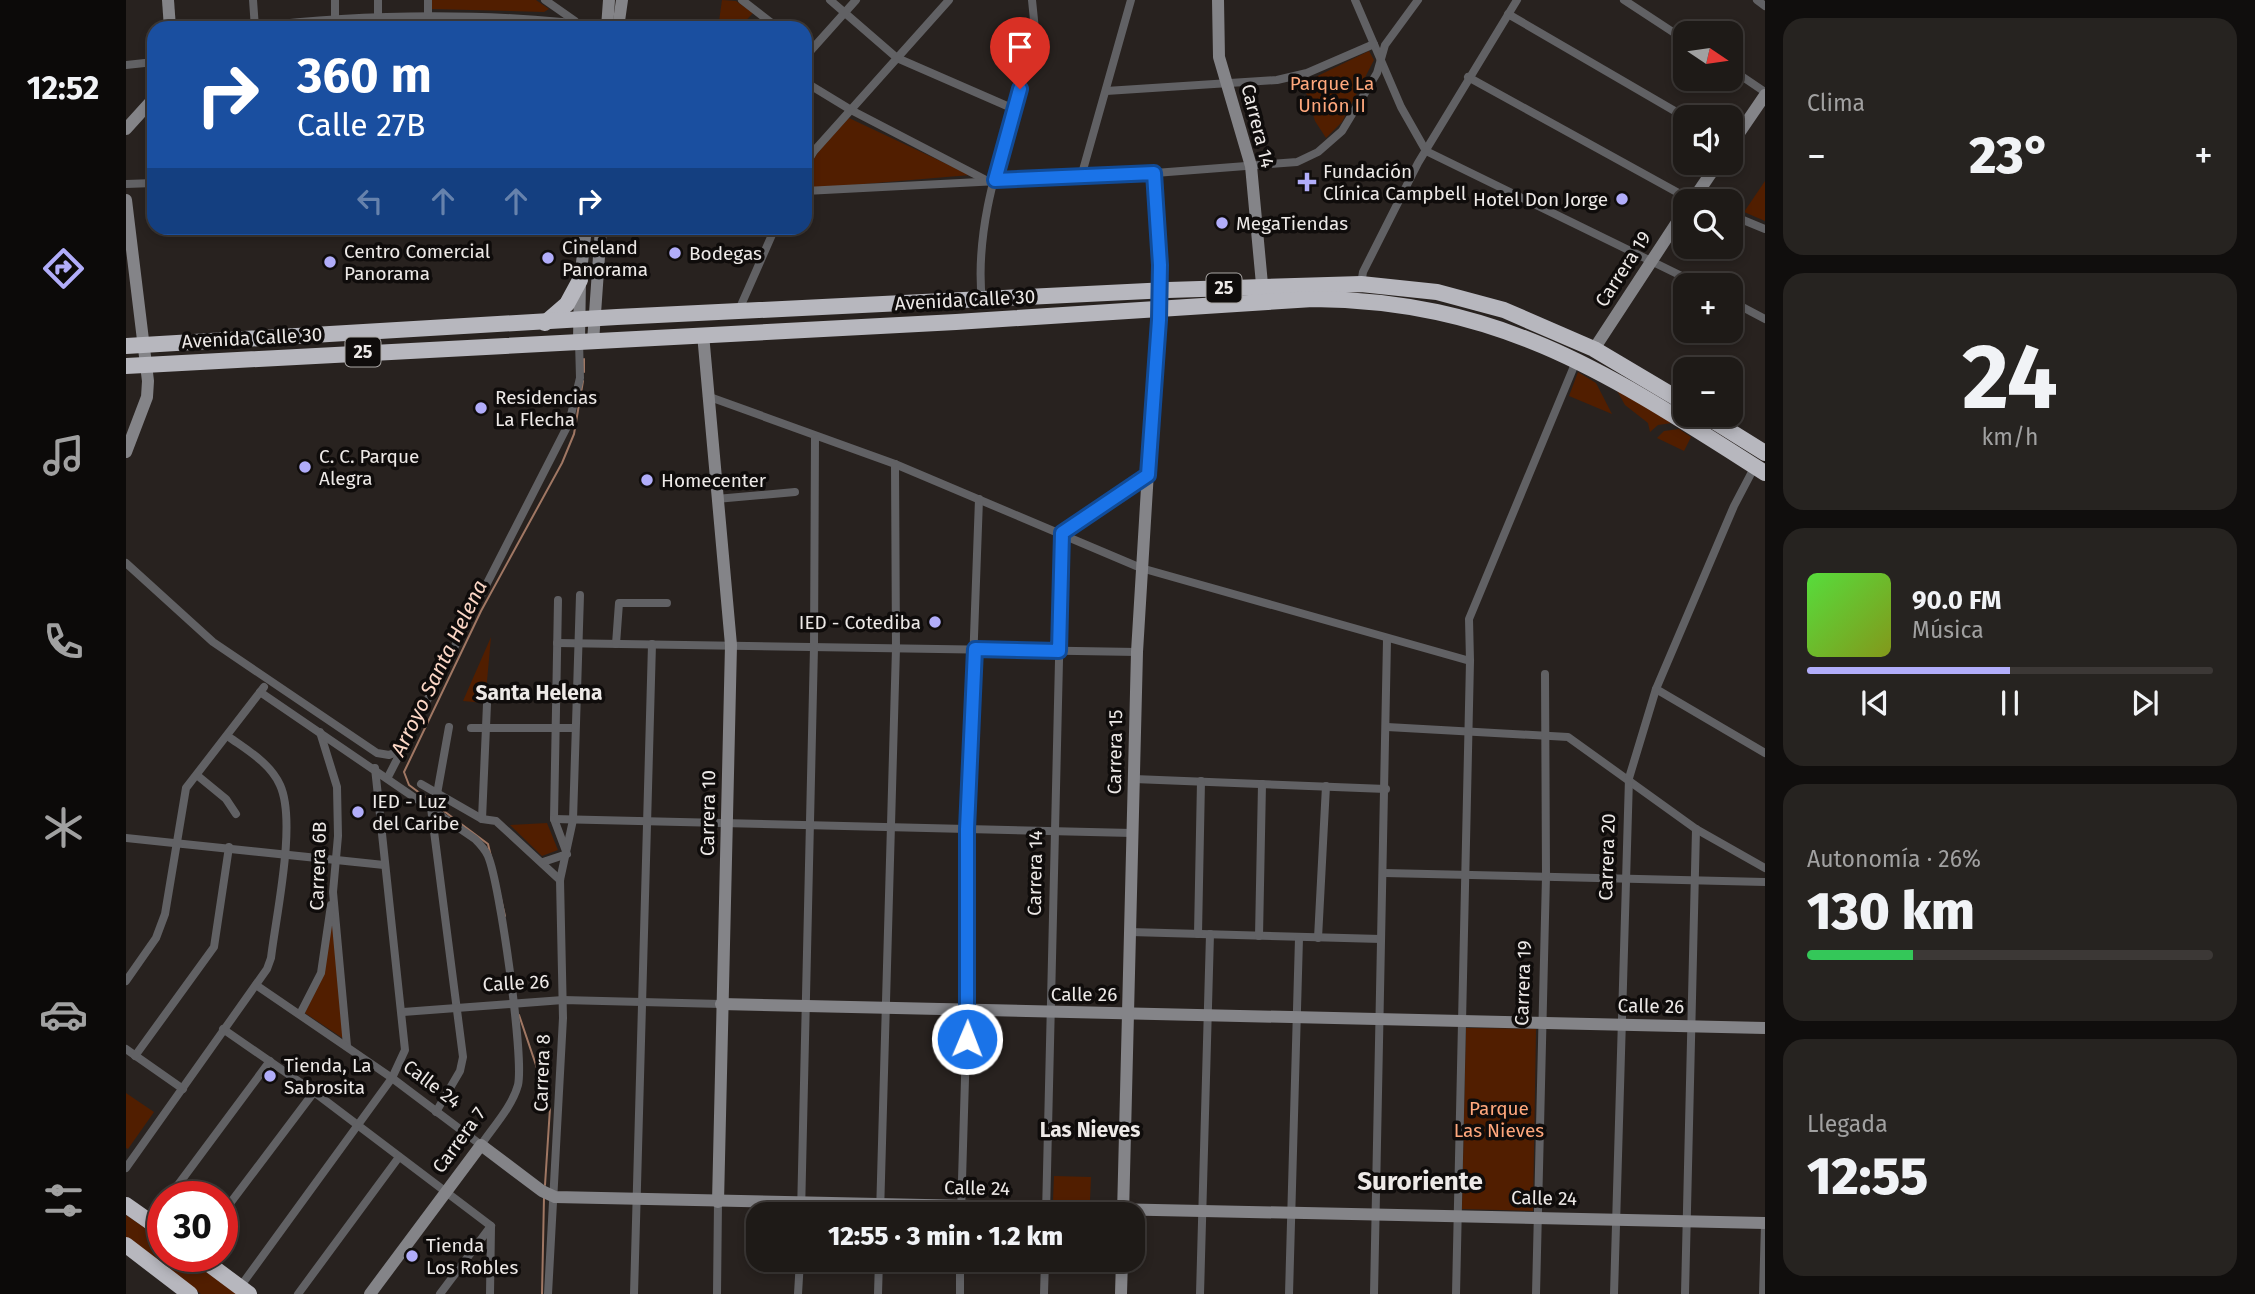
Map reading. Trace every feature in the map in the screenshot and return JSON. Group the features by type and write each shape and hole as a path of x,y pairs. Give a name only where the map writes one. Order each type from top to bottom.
{"highway":[{"path":"545,323 567,304 580,280"},
{"name":"Avenida Calle 30","path":"126,346 1159,290 1361,284 1427,291 1464,299 1541,324 1594,349 1673,396"},
{"name":"Avenida Calle 30","path":"126,366 1357,300 1445,312 1527,337 1577,359 1763,459"},
{"path":"1720,427 1763,459"},
{"path":"126,1205 147,1220"},
{"path":"128,1250 172,1289 190,1294"},
{"path":"219,1272 245,1291"}],"street":[{"path":"168,0 170,21"},
{"path":"253,0 255,21"},
{"path":"335,0 335,21"},
{"path":"378,0 378,21"},
{"path":"428,0 428,21"},
{"path":"545,0 574,21"},
{"path":"608,21 609,0"},
{"path":"619,21 622,0"},
{"path":"743,0 769,21"},
{"path":"830,0 897,58 1014,108"},
{"path":"812,48 856,0"},
{"path":"812,154 949,0"},
{"path":"982,301 980,270 991,180 1035,30 1032,0"},
{"path":"1081,177 1132,0"},
{"name":"Carrera 14","path":"1218,0 1217,42 1251,166 1263,304"},
{"path":"1355,0 1401,107 1426,151 1676,273"},
{"path":"812,191 1154,173 1297,162 1330,143 1342,131 1376,75 1385,45 1418,0"},
{"path":"1361,284 1363,272 1426,151 1468,77 1517,0"},
{"path":"1623,0 1673,32"},
{"path":"1757,0 1765,6"},
{"path":"1508,14 1673,110"},
{"path":"1106,91 1228,85 1292,78 1374,44"},
{"path":"126,65 147,63"},
{"path":"1468,77 1673,190"},
{"path":"1743,77 1765,93 1743,126"},
{"path":"812,86 850,110 991,180"},
{"path":"126,129 147,106"},
{"path":"1154,173 1159,290"},
{"path":"126,184 147,183"},
{"path":"126,200 146,366 147,397 126,452"},
{"path":"1743,220 1765,229"},
{"name":"Carrera 19","path":"1594,349 1673,228"},
{"path":"585,235 580,280 587,320"},
{"path":"387,777 467,616 569,423 580,378 600,235"},
{"path":"738,312 772,235"},
{"name":"Carrera 15","path":"1123,1202 1137,652 1159,290"},
{"path":"1743,307 1765,319"},
{"name":"Carrera 10","path":"703,334 731,645 721,1004 717,1294"},
{"path":"1456,1294 1471,661 1469,619 1577,359"},
{"path":"707,396 815,438 895,464 1141,568 1387,640 1471,661"},
{"path":"801,1202 814,647 815,438"},
{"name":"Carrera 20","path":"1614,1294 1629,778 1656,689 1734,506 1763,459"},
{"path":"880,1202 896,648 895,464"},
{"path":"1062,533 1148,475"},
{"path":"716,499 795,492"},
{"path":"961,1202 967,1012 967,829 979,499"},
{"name":"Carrera 14","path":"1046,1202 1062,533"},
{"path":"126,564 213,642 279,688 377,753 388,755 402,750"},
{"name":"Carrera 8","path":"548,1294 563,1000 560,880 573,820 580,595"},
{"path":"543,862 566,854 554,819 553,729 558,600"},
{"path":"616,643 617,605 621,602 667,603"},
{"path":"1374,1294 1387,640"},
{"path":"557,643 1137,652"},
{"path":"634,1294 652,644"},
{"name":"Carrera 19","path":"1536,1294 1545,876 1545,674"},
{"name":"Carrera 7","path":"229,737 262,689 431,808 447,810 488,855 494,877 513,1002 518,1084 513,1098 481,1145 370,1294"},
{"path":"1656,689 1765,753"},
{"path":"482,819 487,704"},
{"path":"437,794 449,727"},
{"path":"1387,727 1545,733 1568,737 1629,778 1696,829 1765,868"},
{"path":"471,728 575,728"},
{"name":"Carrera 6B","path":"322,730 319,738 331,762 337,787 333,892 347,1046"},
{"path":"126,981 156,939 165,914 183,796 229,737 265,764 279,784 286,805 284,853 271,958 256,985 126,1168"},
{"path":"245,1291 392,1078 405,1050 375,768"},
{"path":"198,776 226,799 236,814"},
{"path":"1134,779 1386,789"},
{"path":"1198,934 1201,782"},
{"path":"421,784 437,794 447,810 496,821 560,880"},
{"path":"1259,936 1262,784"},
{"path":"1318,938 1326,786"},
{"path":"431,808 463,1057 460,1072 436,1112"},
{"path":"554,819 1132,833"},
{"path":"1685,1294 1696,829"},
{"path":"126,838 384,865"},
{"path":"135,1056 214,947 229,847"},
{"path":"1384,873 1765,882"},
{"path":"300,1014 321,973 333,892"},
{"path":"1130,932 1381,939"},
{"path":"1200,1294 1210,934"},
{"path":"1289,1294 1298,938"},
{"name":"Calle 24","path":"256,985 347,1046 542,1191 555,1197 746,1204"},
{"name":"Calle 26","path":"403,1012 563,1000 1051,1014 1128,1013 1765,1028"},
{"path":"223,1029 314,1092 491,1226"},
{"path":"126,1049 183,1089"},
{"path":"181,1181 270,1061"},
{"path":"238,1193 314,1092"},
{"path":"298,1294 398,1157"},
{"name":"Calle 24","path":"1145,1212 1375,1213 1765,1223"},
{"path":"1763,1294 1765,1223"},
{"path":"440,1294 491,1226"},
{"path":"490,1294 491,1226"},
{"path":"798,1294 799,1272"},
{"path":"878,1294 879,1272"},
{"path":"960,1272 960,1294"},
{"path":"1044,1294 1045,1272"},
{"path":"1121,1294 1122,1272"}],"green space":[{"path":"431,0 536,0 549,9 544,12 431,9"},
{"path":"722,0 736,1 753,13 746,21 719,21"},
{"name":"Parque La Unión II","path":"1369,51 1374,60 1342,122 1326,138 1315,121 1303,83"},
{"path":"849,118 970,175 812,188 812,163"},
{"path":"1765,181 1765,221 1744,212"},
{"path":"1578,372 1596,383 1612,414 1569,396"},
{"path":"1616,389 1672,423 1658,425 1650,432 1648,423 1625,405"},
{"path":"1679,429 1691,437 1684,451 1657,438 1664,431"},
{"path":"491,637 485,703 463,701"},
{"path":"547,823 558,850 542,856 510,825"},
{"path":"331,924 334,924 344,1039 305,1013 318,986"},
{"name":"Parque Las Nieves","path":"1466,1028 1536,1029 1533,1211 1462,1209"},
{"path":"126,1093 154,1112 128,1149 126,1148"},
{"path":"1054,1176 1091,1177 1090,1201 1053,1200"},
{"path":"126,1215 147,1229 147,1255 126,1240"},
{"path":"170,1272 207,1272 237,1294 201,1294"}],"waterway":[{"name":"Arroyo Santa Helena","path":"584,359 584,372"},
{"name":"Arroyo Santa Helena","path":"505,916 488,844 409,785 404,772 481,611 562,463 574,434 583,381"},
{"name":"Arroyo Santa Helena","path":"519,1015 538,1071 538,1087 550,1108 545,1185"},
{"name":"Arroyo Santa Helena","path":"542,1294 544,1197"}],"place":[{"name":"Fundación Clínica Campbell","path":"1307,182"},
{"name":"Hotel Don Jorge","path":"1622,199"},
{"name":"MegaTiendas","path":"1222,223"},
{"name":"Bodegas","path":"675,253"},
{"name":"Cineland Panorama","path":"548,258"},
{"name":"Centro Comercial Panorama","path":"330,262"},
{"name":"Residencias La Flecha","path":"481,408"},
{"name":"C. C. Parque Alegra","path":"305,467"},
{"name":"Homecenter","path":"647,480"},
{"name":"IED - Cotediba","path":"935,622"},
{"name":"IED - Luz del Caribe","path":"358,812"},
{"name":"Tienda, La Sabrosita","path":"270,1076"},
{"name":"Tienda Los Robles","path":"412,1256"}],"district":[{"name":"Santa Helena","path":"539,693"},
{"name":"Las Nieves","path":"1090,1130"},
{"name":"Suroriente","path":"1420,1181"}],"route":[{"path":"967,1039 967,829 975,649 1059,651 1062,533 1148,475 1159,320 1160,265 1154,173 995,180 1020,89"}]}
